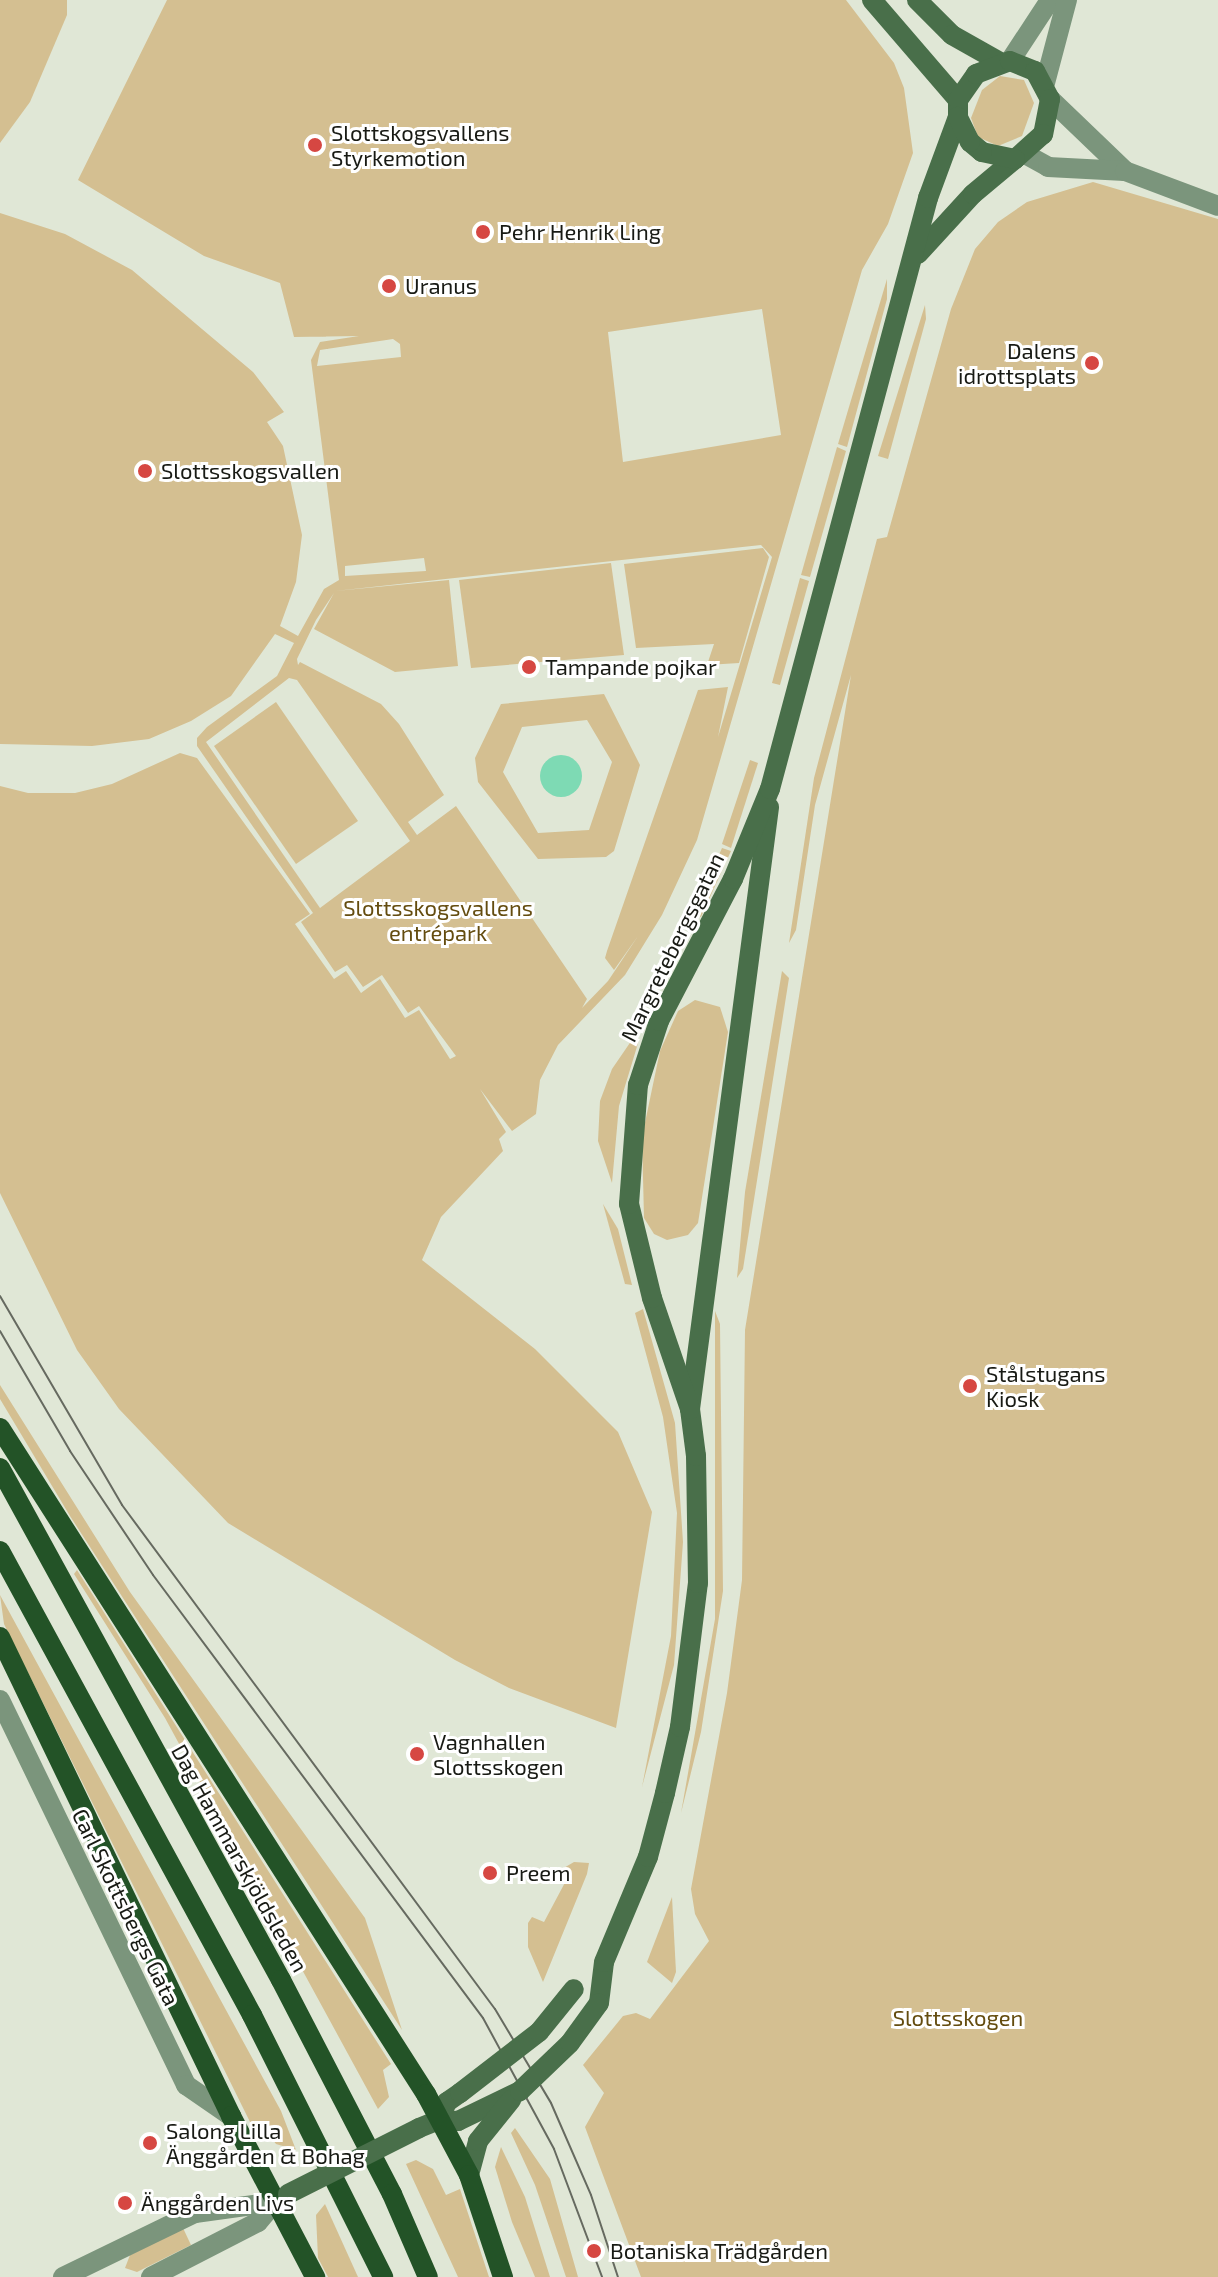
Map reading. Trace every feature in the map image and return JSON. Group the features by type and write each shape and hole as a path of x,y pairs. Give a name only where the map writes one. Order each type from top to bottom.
{"main road":[{"path":"872,0 958,109 970,142 982,152 1020,157"},
{"path":"917,0 952,35 1005,61 1035,71 1048,91"},
{"name":"Margretebergsgatan","path":"690,1409 635,1233 629,1204 632,1115 659,1021 733,879 770,789 918,254 928,198 958,109 976,74 1005,61"},
{"name":"Margretebergsgatan","path":"918,254 973,194 1020,157 1047,125 1048,91"},
{"name":"Margretebergsgatan","path":"484,2116 520,2091 570,2043 599,2003 604,1962 648,1857 685,1696 699,1530 690,1409 770,789"},
{"path":"0,1428 439,2120 469,2175 503,2277"},
{"name":"Dag Hammarskjöldsleden","path":"0,1468 281,1980 392,2194 428,2277"},
{"path":"0,1551 252,2015 383,2277"},
{"path":"0,1637 231,2116 282,2198 315,2277"},
{"name":"Margretebergsgatan","path":"439,2120 447,2102 539,2032 574,1989 604,1962"},
{"path":"282,2198 419,2128 439,2120 458,2121 484,2116 469,2175"}],"street":[{"name":"Margretebergsgatan","path":"1005,61 1050,0"},
{"name":"Margretebergsgatan","path":"1048,91 1067,0"},
{"path":"1048,91 1125,171"},
{"path":"1020,157 1048,167 1125,171 1218,206"},
{"name":"Carl Skottsbergs Gata","path":"0,1700 186,2085 231,2116"},
{"path":"63,2277 195,2213 282,2198"},
{"path":"151,2277 258,2222 282,2198"},
{"path":"298,2277 303,2254"},
{"path":"102,2257 111,2277"}],"green space":[{"path":"0,0 67,0 67,15 30,102 0,143"},
{"name":"Slottsskogsvallens entrépark","path":"167,0 846,0 894,63 904,88 913,153 888,224 862,270 697,840 662,915 625,975 558,1045 540,1080 536,1114 512,1131 480,1089 506,1132 499,1139 503,1151 441,1217 422,1260 535,1349 618,1432 652,1512 616,1728 509,1688 455,1660 228,1523 119,1409 77,1350 0,1193 0,786 28,793 75,793 112,784 180,753 197,758 310,914 295,924 334,979 346,971 361,993 380,979 405,1018 419,1010 450,1059 456,1056 419,1006 408,1013 382,975 363,987 347,965 335,972 301,922 313,913 197,746 197,738 207,727 277,676 294,643 275,634 231,696 191,721 149,739 92,746 0,744 0,213 65,234 132,270 253,372 284,412 267,422 283,446 302,535 296,582 280,626 298,636 324,589 339,580 311,360 320,342 359,336 294,337 280,283 204,256 78,180","holes":["762,309 781,435 623,462 608,332","393,339 400,344 401,357 317,366 320,350","761,545 772,557 718,737 728,687 698,690 607,951 605,958 614,970 638,936 608,981 582,1008 587,999 456,806 417,835 408,822 444,795 399,724 381,704 300,662 298,665 297,659 316,620 334,593 314,629 395,672 458,666 449,580 335,591","424,558 426,571 345,576 345,566","289,678 297,680 410,841 320,908 206,742"]},
{"path":"1000,76 1024,80 1034,103 1022,136 998,146 978,137 971,118 982,90"},
{"name":"Slottsskogen","path":"1093,182 1218,219 1218,2277 641,2277 585,2127 604,2093 583,2065 623,2016 636,2013 650,2019 709,1941 695,1914 691,1889 727,1693 742,1580 745,1330 851,675 815,805 796,930 789,943 814,778 877,539 887,537 951,309 975,249 998,222 1027,202"},
{"path":"887,279 887,299 847,447 838,444"},
{"path":"925,305 926,319 888,459 878,456"},
{"path":"837,447 846,451 810,577 801,575"},
{"path":"763,548 769,557 739,663 707,665 714,644 636,648 624,564"},
{"path":"611,563 624,655 471,668 459,580"},
{"path":"800,578 809,581 780,685 772,683"},
{"path":"604,694 640,765 614,851 606,857 538,859 478,782 475,758 501,704","holes":["587,720 612,762 589,830 538,833 503,772 522,727"]},
{"path":"276,702 358,821 296,864 214,746"},
{"path":"750,760 758,763 731,848 722,844"},
{"path":"722,848 731,851 701,917 693,913"},
{"path":"782,971 789,978 743,1269 737,1278 745,1192"},
{"path":"695,1000 720,1007 728,1032 698,1223 688,1235 667,1240 654,1234 644,1218 642,1137 660,1051 678,1011"},
{"path":"636,1034 639,1040 619,1106 612,1183 598,1141 600,1101 612,1069"},
{"path":"603,1204 618,1229 632,1285 625,1284"},
{"path":"643,1309 675,1423 683,1542 674,1665 642,1787 671,1636 677,1513 663,1417 635,1313"},
{"path":"715,1311 720,1324 723,1591 701,1732 681,1813 715,1619"},
{"path":"0,1385 130,1592 365,1918 402,2030 70,1516 0,1399"},
{"path":"77,1570 391,2064 383,2070 389,2097 378,2109 165,1718 74,1574"},
{"path":"0,1595 281,2111 296,2150 276,2144 263,2127 252,2126 4,1624"},
{"path":"574,1862 589,1863 587,1874 543,1982 528,1947 528,1923 532,1917 544,1922 569,1875 562,1869"},
{"path":"672,1897 676,1972 672,1983 647,1962"},
{"path":"515,2128 550,2179 578,2277 566,2277 535,2185 511,2133"},
{"path":"501,2147 525,2197 550,2277 535,2277 512,2222 495,2167"},
{"path":"416,2160 433,2169 446,2195 460,2189 489,2277 458,2277 406,2164"},
{"path":"325,2204 358,2277 328,2277 318,2258 316,2215"},
{"path":"183,2228 191,2245 137,2272 125,2268 130,2255"}],"shaded area":[{"path":"561,755 576,761 582,776 576,791 561,797 546,791 540,776 546,761"}],"tram line":[{"path":"0,1296 122,1505 495,2009 551,2103 591,2195 618,2277"},
{"path":"0,1331 70,1451 153,1575 483,2018 554,2149 602,2277"}],"place":[{"name":"Slottskogsvallens Styrkemotion","path":"315,145"},
{"name":"Pehr Henrik Ling","path":"483,232"},
{"name":"Uranus","path":"389,286"},
{"name":"Dalens idrottsplats","path":"1092,363"},
{"name":"Slottsskogsvallen","path":"145,471"},
{"name":"Tampande pojkar","path":"529,667"},
{"name":"Stålstugans Kiosk","path":"970,1386"},
{"name":"Vagnhallen Slottsskogen","path":"417,1754"},
{"name":"Preem","path":"490,1873"},
{"name":"Salong Lilla Änggården & Bohag","path":"150,2143"},
{"name":"Änggården Livs","path":"125,2203"},
{"name":"Botaniska Trädgården","path":"594,2251"}]}
